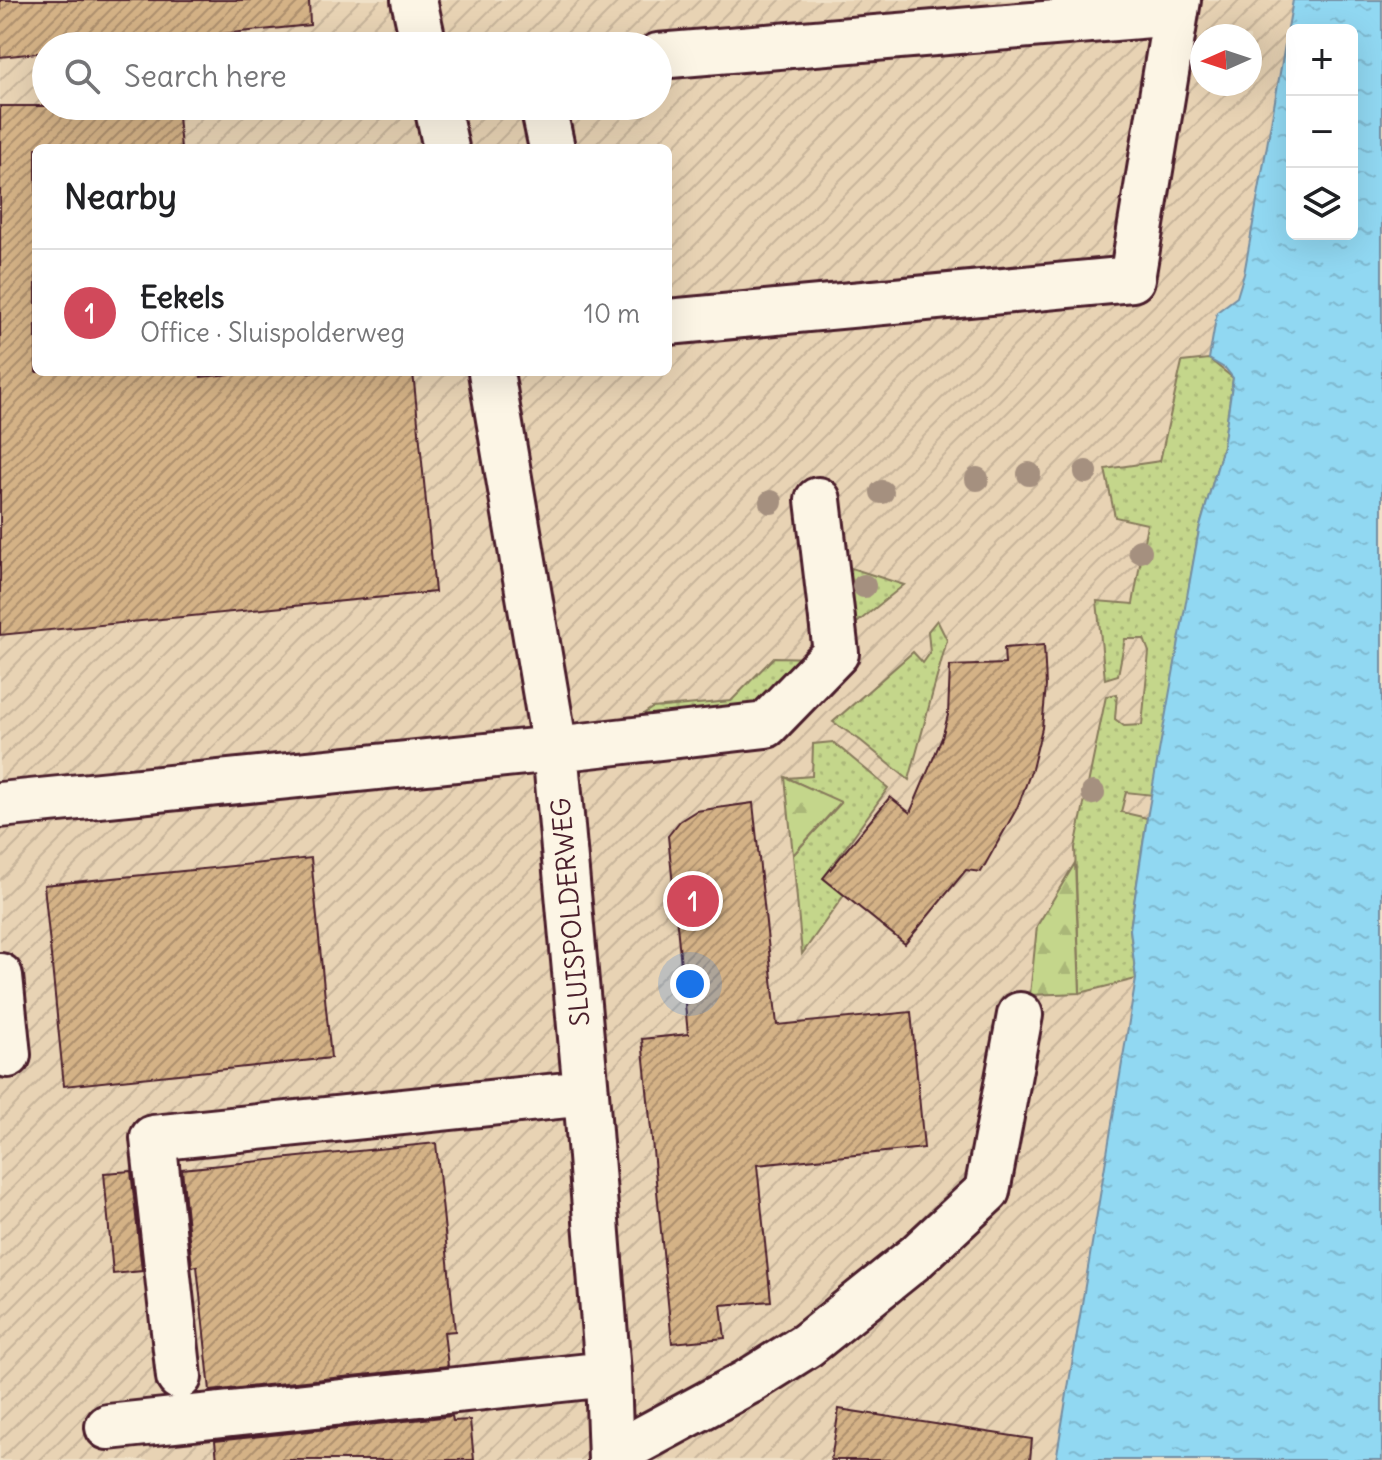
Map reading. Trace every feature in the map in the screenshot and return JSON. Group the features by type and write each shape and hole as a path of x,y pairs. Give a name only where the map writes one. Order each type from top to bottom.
{"street":[{"path":"414,0 421,32"},
{"path":"672,55 1176,6 1132,279 672,322"},
{"path":"440,120 445,144"},
{"path":"546,120 551,144"},
{"name":"SLUISPOLDERWEG","path":"492,376 555,749 586,1093 608,1374 611,1458 748,1382 807,1345 915,1258 987,1191 1020,1015"},
{"path":"0,805 766,725 836,653 818,500"},
{"path":"0,976 8,1055"},
{"path":"179,1377 153,1138 586,1093"},
{"path":"108,1427 608,1374"}],"shaded area":[{"path":"0,0 1382,0 1382,1460 0,1460"}],"green space":[{"path":"1209,359 1233,378 1223,447 1199,530 1153,795 1126,792 1121,812 1147,818 1130,929 1136,979 1080,993 1075,848 1106,696 1117,694 1115,719 1124,726 1142,725 1149,652 1144,639 1125,639 1118,675 1105,679 1097,601 1133,604 1147,524 1115,517 1105,469 1160,461 1182,362"},
{"path":"851,568 904,585 853,626"},
{"path":"937,620 947,640 909,780 833,722 913,652 923,663 930,653 928,631"},
{"path":"774,657 816,658 762,704 642,715 652,708 731,701"},
{"path":"833,742 888,788 825,876 844,895 802,954 793,855 841,803 787,778 812,776 813,744"},
{"path":"785,777 841,802 793,855"},
{"path":"1075,863 1080,993 1030,995 1037,926"}],"water":[{"path":"1293,0 1382,0 1382,1460 1056,1460 1136,979 1130,929 1147,818 1199,530 1223,447 1233,378 1226,369 1209,359 1217,312 1237,297 1244,274 1286,39 1286,240 1358,240 1358,24 1289,24"}],"building":[{"path":"0,0 309,0 310,25 242,32 32,32 32,54 0,57"},
{"path":"0,106 32,106 32,120 178,120 181,144 32,144 32,376 413,376 435,592 0,635"},
{"path":"1044,645 1046,686 1042,728 1032,769 1017,808 981,872 966,870 905,944 823,878 890,797 910,813 942,738 948,715 950,666 1005,664 1004,648"},
{"path":"753,803 777,1025 911,1012 924,1148 757,1165 771,1301 721,1305 725,1338 672,1343 642,1039 688,1034 668,836 680,821 696,811"},
{"path":"311,858 331,1058 64,1086 44,885"},
{"path":"436,1143 455,1331 444,1332 448,1366 210,1391 197,1266 192,1267 182,1169"},
{"path":"131,1171 142,1271 113,1274 104,1173"},
{"path":"839,1409 1032,1439 1030,1460 831,1460"},
{"path":"452,1416 453,1421 470,1420 474,1460 217,1460 215,1441"}],"place":[{"name":"Eekels","path":"693,901"}]}
